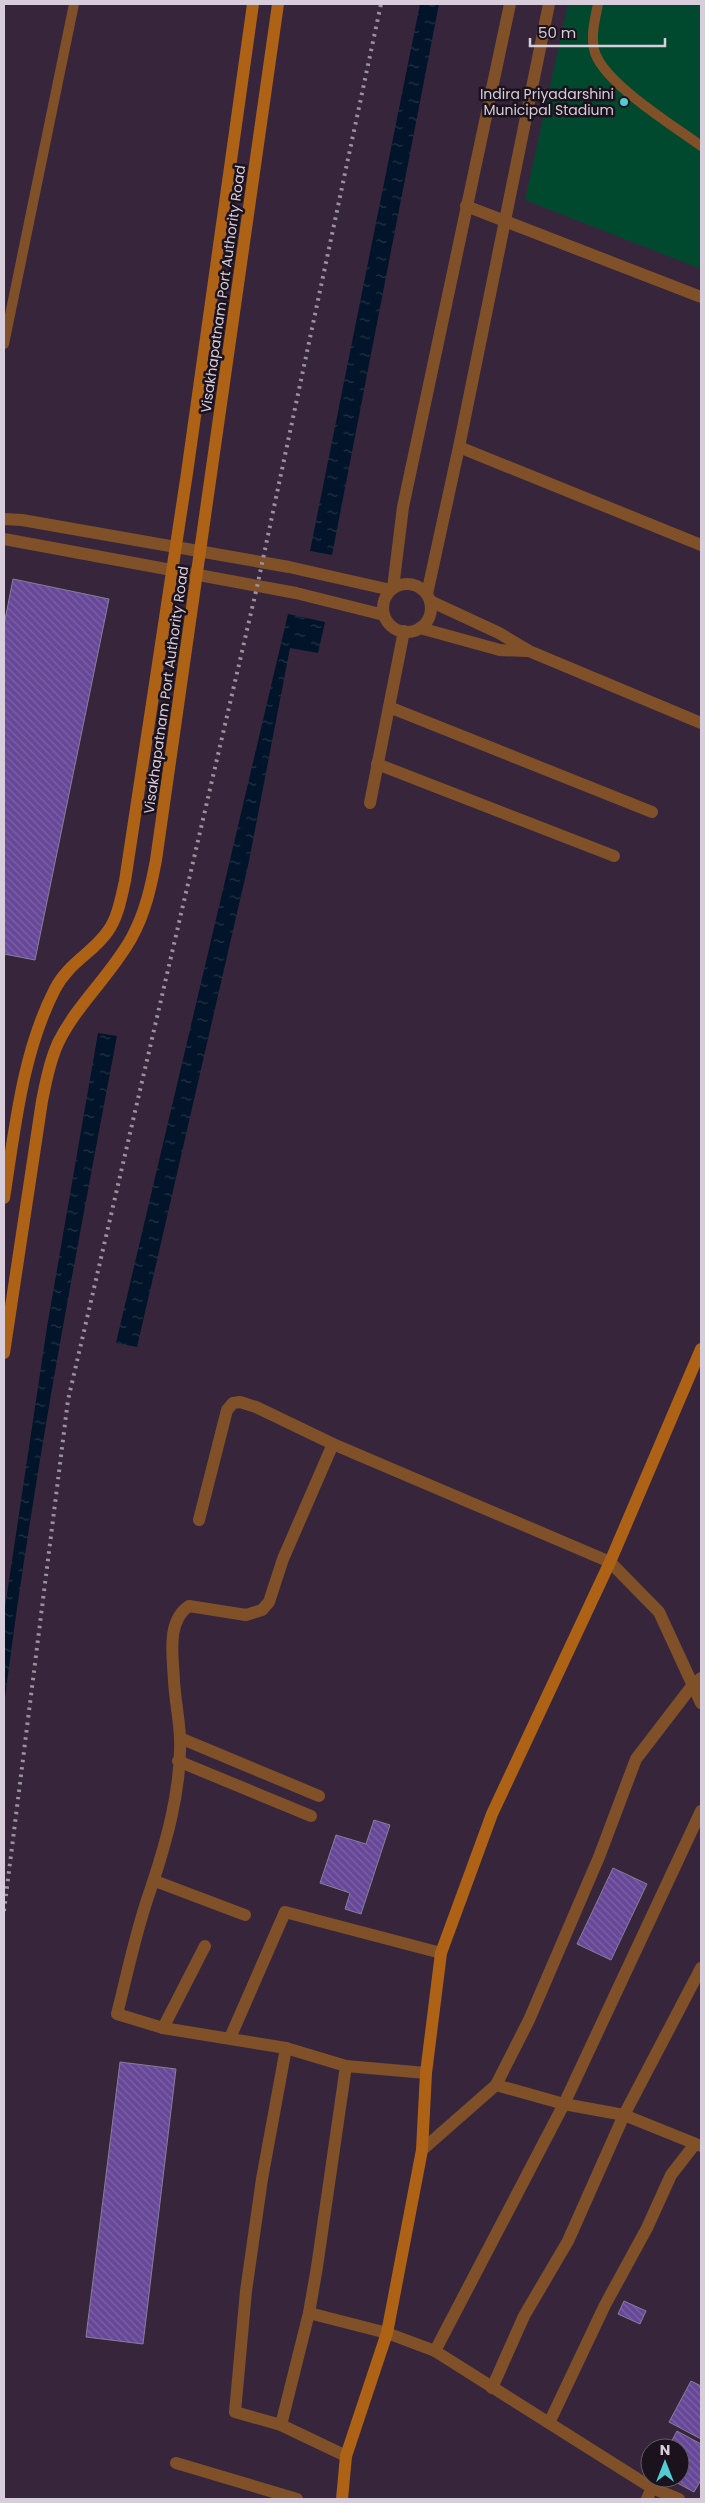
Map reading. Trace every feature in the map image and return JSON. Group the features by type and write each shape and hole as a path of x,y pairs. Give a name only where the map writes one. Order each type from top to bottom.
{"main road":[{"name":"Visakhapatnam Port Authority Road","path":"4,1198 23,1084 33,1045 49,1000 68,970 107,932 114,920 119,904 140,787 176,548 253,4"},
{"name":"Visakhapatnam Port Authority Road","path":"4,1353 42,1101 51,1062 59,1041 70,1023 117,961 132,937 142,917 150,892 198,576 278,4"},
{"path":"342,2499 346,2456 387,2334 422,2150 426,2073 441,1953 492,1814 610,1562 701,1349"}],"street":[{"path":"510,4 403,507 392,589 384,602 384,615 390,624 404,631 420,628 500,650 529,651"},
{"path":"420,628 429,616 428,598 549,4"},
{"path":"466,206 701,297"},
{"path":"460,447 701,545"},
{"path":"4,519 22,520 201,552 339,577 392,589 400,585 415,585 428,598 499,633 529,651 701,723"},
{"path":"4,539 296,594 384,615"},
{"path":"370,803 404,631"},
{"path":"389,707 652,812"},
{"path":"377,764 614,856"},
{"path":"199,1520 228,1410 233,1403 240,1402 256,1407 333,1444 610,1562 659,1612 697,1682 701,1703"},
{"path":"333,1444 283,1559 266,1606 255,1613 246,1615 189,1606 183,1610 178,1619 172,1645 180,1738 174,1799 155,1881 136,1940 117,2014 163,2028 286,2048 346,2066 426,2073"},
{"path":"422,2150 496,2085 529,2020 599,1857 636,1759 697,1682"},
{"path":"180,1738 319,1796"},
{"path":"178,1761 311,1816"},
{"path":"436,2351 564,2104 701,1811"},
{"path":"155,1881 245,1915"},
{"path":"230,2038 284,1912 441,1953"},
{"path":"163,2028 205,1946"},
{"path":"492,2388 524,2316 568,2241 624,2115 701,1968"},
{"path":"286,2048 260,2188 246,2291 235,2412 281,2425 346,2456"},
{"path":"281,2425 309,2313 346,2066"},
{"path":"496,2085 564,2104 624,2115 698,2145 671,2175 648,2228 605,2305 550,2421"},
{"path":"309,2313 387,2334 436,2351 492,2388 550,2421 650,2494 678,2499"},
{"path":"176,2463 297,2499"}],"lane":[{"path":"4,344 74,4"},
{"path":"598,4 592,30 594,50 600,66 628,92 701,146"}],"green space":[{"name":"Indira Priyadarshini Municipal Stadium","path":"568,4 701,4 701,269 525,200"}],"water":[{"path":"420,4 439,4 332,555 310,551"},
{"path":"288,614 325,622 318,653 290,648 249,861 137,1347 116,1343"},
{"path":"98,1033 117,1036 41,1454 4,1706 4,1614 47,1327"}],"building":[{"path":"13,579 109,599 35,960 4,954 4,625"},
{"path":"374,1820 390,1825 361,1914 345,1909 350,1893 320,1883 336,1835 366,1844"},
{"path":"613,1868 647,1884 611,1960 577,1944"},
{"path":"120,2062 176,2069 143,2344 86,2337"},
{"path":"624,2301 646,2311 640,2324 618,2314"},
{"path":"691,2381 701,2386 701,2439 669,2422"},
{"path":"677,2431 690,2438 673,2438"},
{"path":"690,2438 701,2444 701,2480 694,2492 687,2488 690,2488"}],"railway":[{"path":"4,1911 68,1400 257,587 381,4"}],"place":[{"name":"Indira Priyadarshini Municipal Stadium","path":"624,102"}]}
